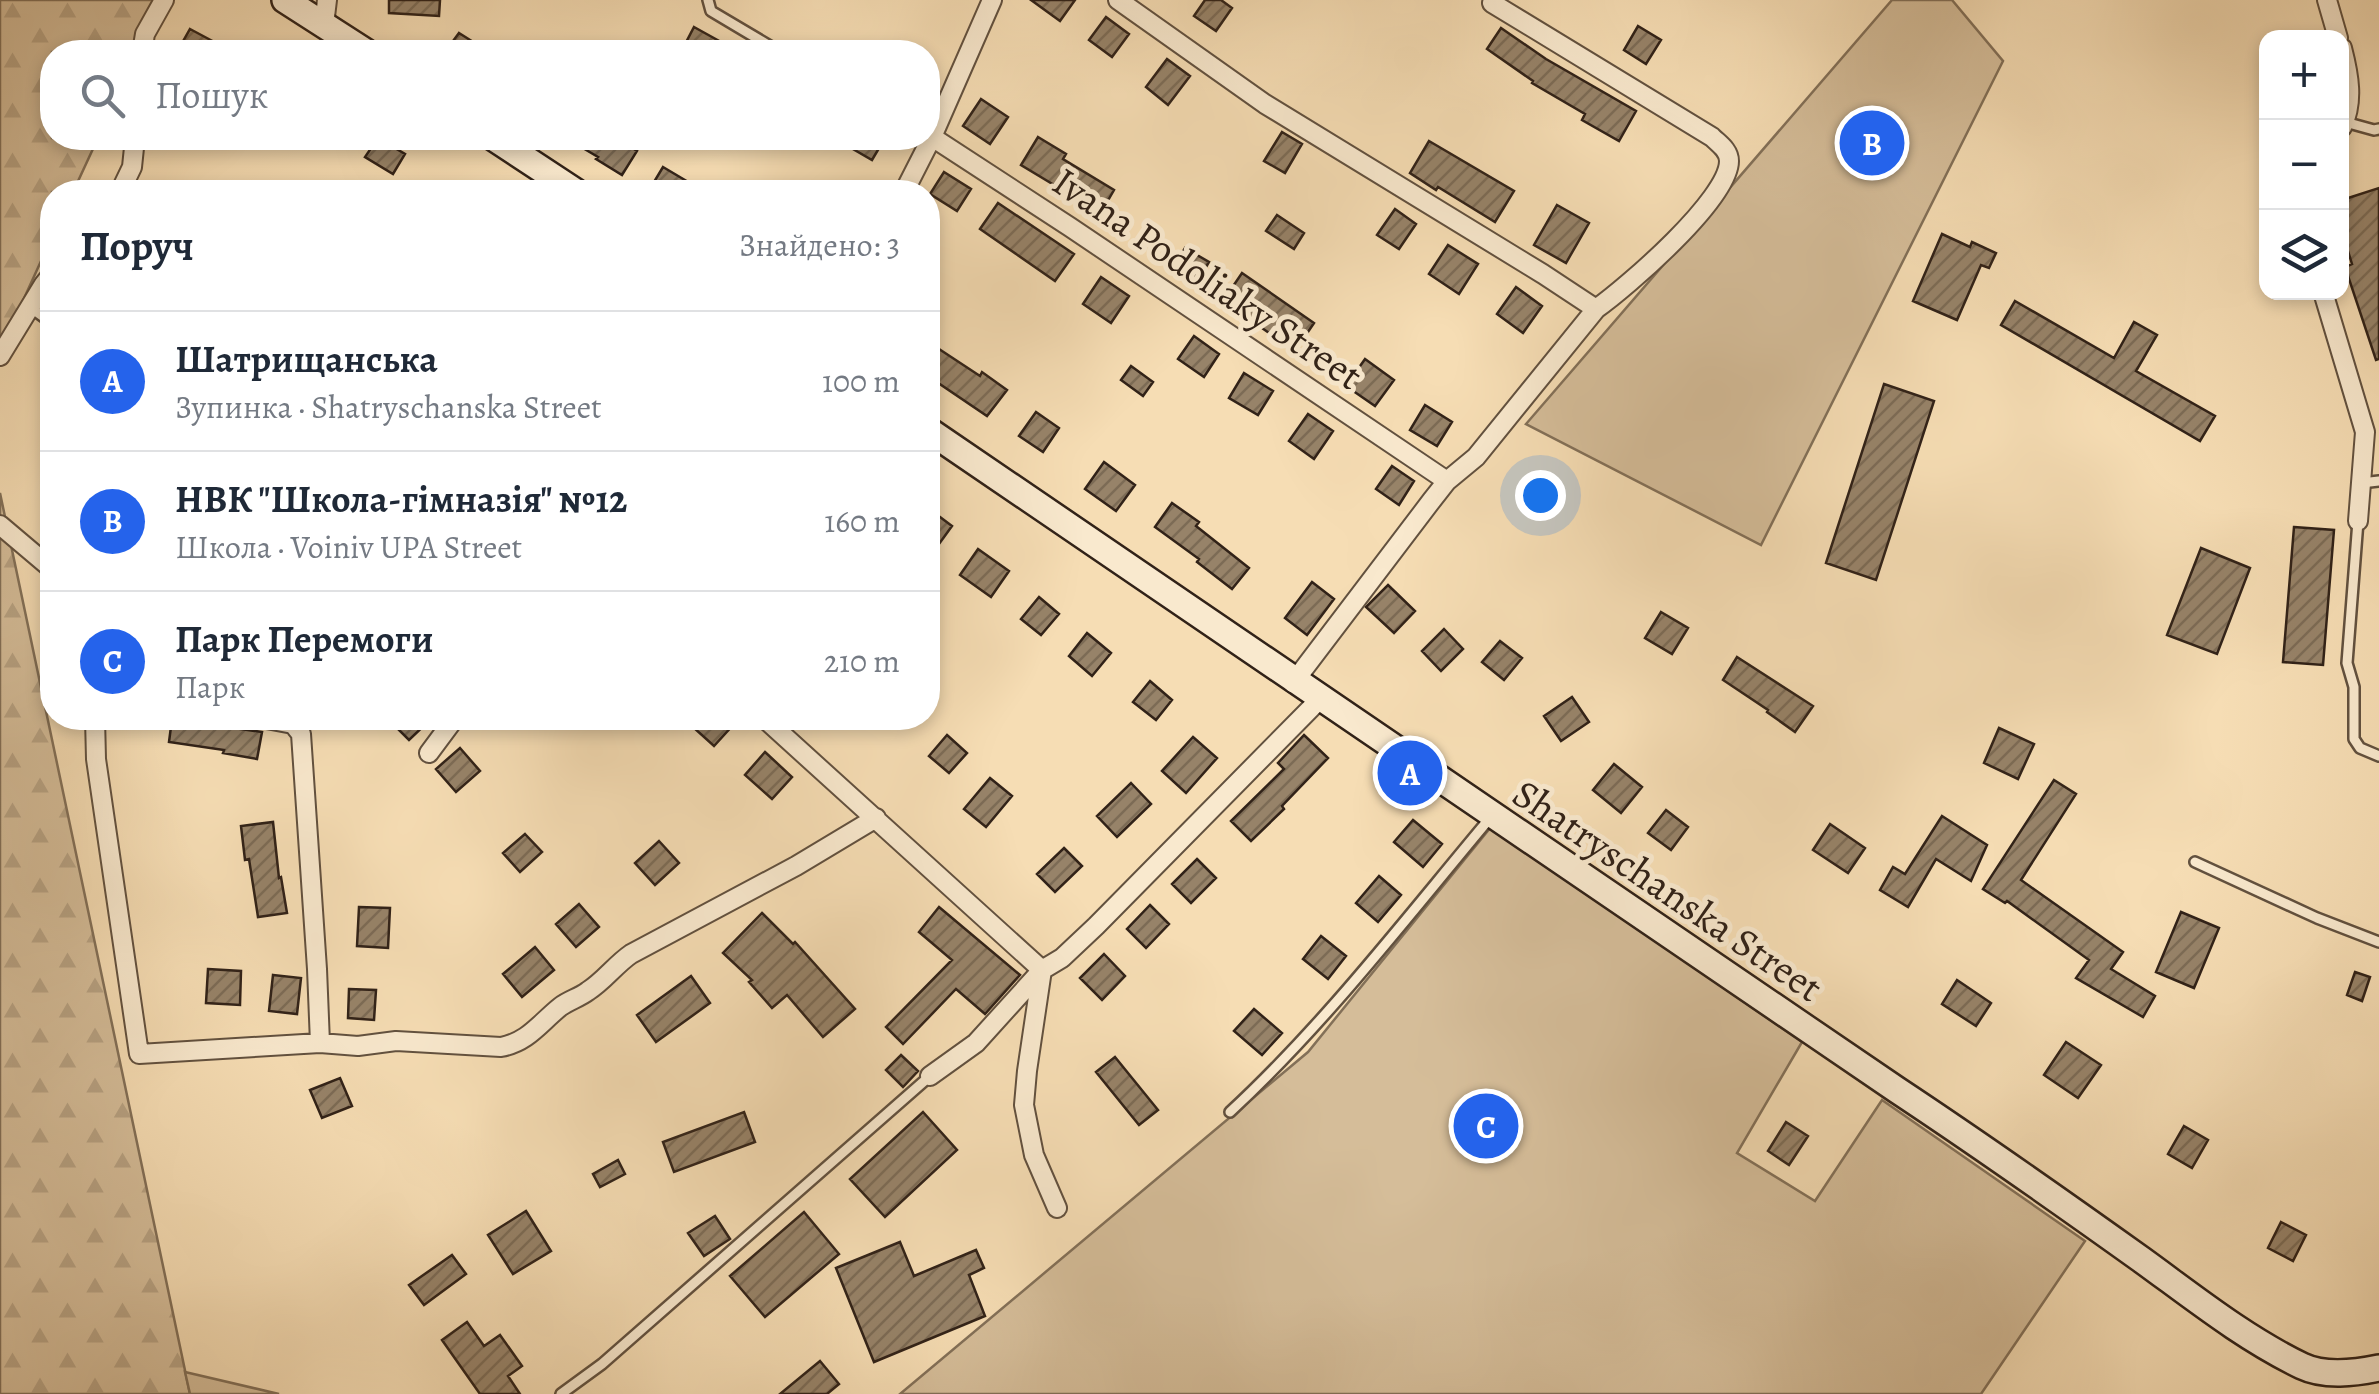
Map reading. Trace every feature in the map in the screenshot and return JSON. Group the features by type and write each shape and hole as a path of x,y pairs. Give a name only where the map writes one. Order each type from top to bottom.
{"street":[{"path":"144,40 164,0"},
{"path":"285,0 326,12 354,40"},
{"path":"940,114 992,0"},
{"path":"1118,0 1265,104 1596,310"},
{"path":"2327,0 2336,30"},
{"path":"1293,683 1448,481 1476,456 1596,310 1616,296 1699,216 1726,175 1730,162 1727,151 1712,137 1492,2"},
{"name":"Ivana Podoliaky Street","path":"940,143 1448,481"},
{"path":"126,180 134,150"},
{"path":"512,150 558,180"},
{"path":"910,180 924,150"},
{"path":"0,356 40,292"},
{"path":"2325,300 2365,432 2370,482 2358,521"},
{"name":"Shatryschanska Street","path":"940,438 1293,683 1995,1156 2254,1340 2307,1369 2351,1374 2379,1368"},
{"path":"0,526 40,558"},
{"path":"930,1076 976,1043 1042,970 1062,958 1096,926 1318,700"},
{"path":"95,730 139,1054 320,1043 358,1046 396,1041 501,1047 517,1042 564,1004 589,991 631,954 796,866 876,818"},
{"path":"298,730 320,1043"},
{"path":"429,753 446,730"},
{"path":"777,730 1042,970"},
{"path":"1042,970 1024,1105 1034,1155 1057,1208"}],"lane":[{"path":"709,6 761,40"},
{"path":"2349,126 2379,129"},
{"path":"30,307 40,314"},
{"path":"2358,521 2346,664 2354,688 2354,739 2360,748 2379,756"},
{"path":"1230,1112 1312,1029 1492,816"},
{"path":"2195,862 2379,942"},
{"path":"560,1394 602,1364 930,1076"}],"green space":[{"path":"0,0 164,0 143,40 40,40 40,150 92,150 79,180 40,180 40,263 0,351"},
{"path":"1892,0 1952,0 2003,61 1761,545 1526,424"},
{"path":"0,493 40,683 40,730 50,730 190,1394 0,1394"},
{"path":"1491,827 1802,1042 1737,1153 1815,1201 1882,1100 2085,1241 1981,1394 900,1394 1308,1052"},
{"path":"185,1372 279,1394 190,1394"}],"building":[{"path":"389,0 440,0 439,16 389,13"},
{"path":"1031,0 1075,0 1060,21"},
{"path":"1205,0 1221,0 1232,8 1216,31 1194,16"},
{"path":"1106,17 1129,34 1112,57 1089,40"},
{"path":"1638,26 1661,40 1646,64 1624,50"},
{"path":"694,27 717,40 687,40"},
{"path":"1501,28 1636,111 1619,141 1582,120 1585,114 1532,83 1487,49"},
{"path":"190,29 211,40 184,40"},
{"path":"1167,59 1190,76 1168,105 1146,87"},
{"path":"981,99 1008,117 990,144 963,126"},
{"path":"1282,132 1302,144 1285,173 1264,161"},
{"path":"1038,137 1066,154 1063,159 1114,190 1099,216 1021,165"},
{"path":"1429,141 1514,191 1495,222 1410,173"},
{"path":"370,150 398,150 405,154 393,174 365,157"},
{"path":"586,150 637,151 622,175"},
{"path":"855,150 878,150 872,160"},
{"path":"663,167 685,180 655,180"},
{"path":"944,172 971,189 957,211 940,200 939,180"},
{"path":"2379,188 2376,360 2349,279 2349,198"},
{"path":"998,203 1074,254 1055,281 980,229"},
{"path":"1557,205 1589,223 1566,263 1534,245"},
{"path":"1395,209 1416,224 1399,249 1377,235"},
{"path":"1277,215 1304,233 1294,249 1266,231"},
{"path":"1942,234 1996,253 1989,268 1981,265 1957,320 1913,301"},
{"path":"1448,245 1478,264 1459,294 1429,274"},
{"path":"1185,248 1209,262 1196,284 1172,270"},
{"path":"1242,273 1314,323 1295,351 1223,301"},
{"path":"1101,277 1129,296 1111,323 1083,304"},
{"path":"1516,287 1542,306 1523,333 1497,314"},
{"path":"2015,301 2114,358 2134,322 2157,335 2136,371 2215,416 2200,441 2001,325"},
{"path":"1194,336 1219,354 1204,377 1178,359"},
{"path":"940,350 1007,390 987,416 940,384"},
{"path":"1365,359 1394,380 1375,406 1346,386"},
{"path":"1131,366 1153,382 1143,396 1121,380"},
{"path":"1244,373 1273,391 1258,415 1229,398"},
{"path":"1884,384 1934,401 1876,580 1826,563"},
{"path":"1425,405 1452,422 1437,446 1410,430"},
{"path":"1036,412 1059,428 1043,452 1019,436"},
{"path":"1308,414 1333,431 1314,459 1289,441"},
{"path":"1104,462 1135,485 1116,511 1085,489"},
{"path":"1392,466 1414,481 1399,505 1376,489"},
{"path":"1172,503 1249,568 1232,589 1155,527"},
{"path":"940,517 952,526 940,543"},
{"path":"2294,527 2334,530 2323,665 2283,662"},
{"path":"2201,548 2250,568 2217,654 2167,635"},
{"path":"978,549 1009,571 991,597 960,575"},
{"path":"1312,582 1334,599 1307,635 1285,618"},
{"path":"1388,585 1415,611 1394,633 1366,607"},
{"path":"1039,597 1059,614 1041,635 1021,619"},
{"path":"1661,612 1688,628 1672,654 1645,638"},
{"path":"1444,629 1463,649 1441,671 1422,651"},
{"path":"1087,633 1111,653 1092,676 1069,656"},
{"path":"1500,641 1522,658 1504,680 1482,662"},
{"path":"1737,657 1813,706 1795,732 1723,680"},
{"path":"1150,681 1172,700 1156,720 1133,702"},
{"path":"1572,697 1589,722 1561,741 1544,716"},
{"path":"1999,728 2034,744 2018,779 1984,763"},
{"path":"171,730 262,732 257,759 169,742"},
{"path":"399,730 419,730 409,740"},
{"path":"696,730 728,730 714,746"},
{"path":"947,735 967,753 949,773 929,756"},
{"path":"1304,735 1328,758 1251,841 1231,821 1284,769 1278,763"},
{"path":"1193,737 1217,758 1186,793 1162,771"},
{"path":"460,748 480,771 456,792 436,769"},
{"path":"765,752 792,777 772,799 745,775"},
{"path":"1614,764 1642,787 1621,813 1593,790"},
{"path":"990,778 1012,796 986,827 964,809"},
{"path":"2054,780 2076,794 2021,880 2123,952 2111,969 2155,996 2143,1017 2076,978 2089,960 2007,901 1983,889"},
{"path":"1131,783 1151,804 1117,837 1097,816"},
{"path":"1666,810 1688,827 1671,850 1648,833"},
{"path":"1942,816 1987,845 1971,881 1936,859 1908,907 1880,890 1893,867 1905,874"},
{"path":"1413,820 1442,844 1423,867 1394,842"},
{"path":"273,822 287,913 258,917 241,826"},
{"path":"1830,824 1865,848 1848,873 1813,850"},
{"path":"525,834 542,852 520,872 503,853"},
{"path":"659,841 679,863 655,885 635,863"},
{"path":"1064,848 1082,866 1055,892 1037,874"},
{"path":"1197,859 1216,878 1191,903 1172,884"},
{"path":"1379,876 1401,895 1378,922 1356,903"},
{"path":"579,904 599,927 576,947 556,924"},
{"path":"1150,905 1169,924 1146,948 1127,929"},
{"path":"359,907 390,908 388,948 357,946"},
{"path":"939,907 1020,975 985,1014 956,989 903,1044 886,1027 952,960 919,932"},
{"path":"2181,912 2219,928 2194,988 2156,972"},
{"path":"762,913 795,942 855,1009 823,1037 787,995 772,1008 749,982 752,980 723,953"},
{"path":"1321,936 1346,956 1328,979 1303,959"},
{"path":"535,947 554,970 522,997 503,974"},
{"path":"1104,954 1125,976 1102,1000 1080,978"},
{"path":"208,969 241,971 240,1005 206,1003"},
{"path":"2355,972 2370,977 2362,1001 2347,995"},
{"path":"273,975 301,978 297,1014 269,1011"},
{"path":"691,976 710,1003 656,1042 637,1015"},
{"path":"1957,980 1991,1003 1976,1026 1942,1004"},
{"path":"349,989 376,990 374,1020 348,1018"},
{"path":"1254,1009 1282,1033 1262,1055 1234,1031"},
{"path":"2066,1042 2101,1065 2078,1098 2044,1075"},
{"path":"901,1055 918,1071 903,1087 886,1070"},
{"path":"1115,1057 1158,1110 1139,1125 1096,1072"},
{"path":"340,1078 352,1106 322,1118 310,1090"},
{"path":"744,1112 755,1142 674,1172 663,1142"},
{"path":"923,1112 957,1150 885,1217 850,1179"},
{"path":"1786,1122 1808,1136 1789,1165 1768,1151"},
{"path":"2184,1126 2208,1140 2192,1168 2168,1154"},
{"path":"618,1160 625,1174 600,1187 593,1174"},
{"path":"526,1211 551,1251 513,1274 488,1235"},
{"path":"804,1212 839,1254 765,1317 730,1276"},
{"path":"715,1216 730,1239 704,1256 688,1233"},
{"path":"2281,1222 2306,1235 2293,1261 2268,1248"},
{"path":"900,1242 914,1276 976,1250 984,1268 969,1275 985,1316 874,1362 836,1268"},
{"path":"452,1255 466,1274 424,1305 409,1285"},
{"path":"467,1322 484,1346 500,1335 522,1366 508,1376 520,1394 480,1394 442,1340"},
{"path":"820,1361 839,1384 827,1394 780,1394"}],"place":[{"name":"НВК \"Школа-гімназія\" №12","path":"1872,143"},
{"name":"Шатрищанська","path":"1410,773"},
{"name":"Парк Перемоги","path":"1486,1126"}]}
